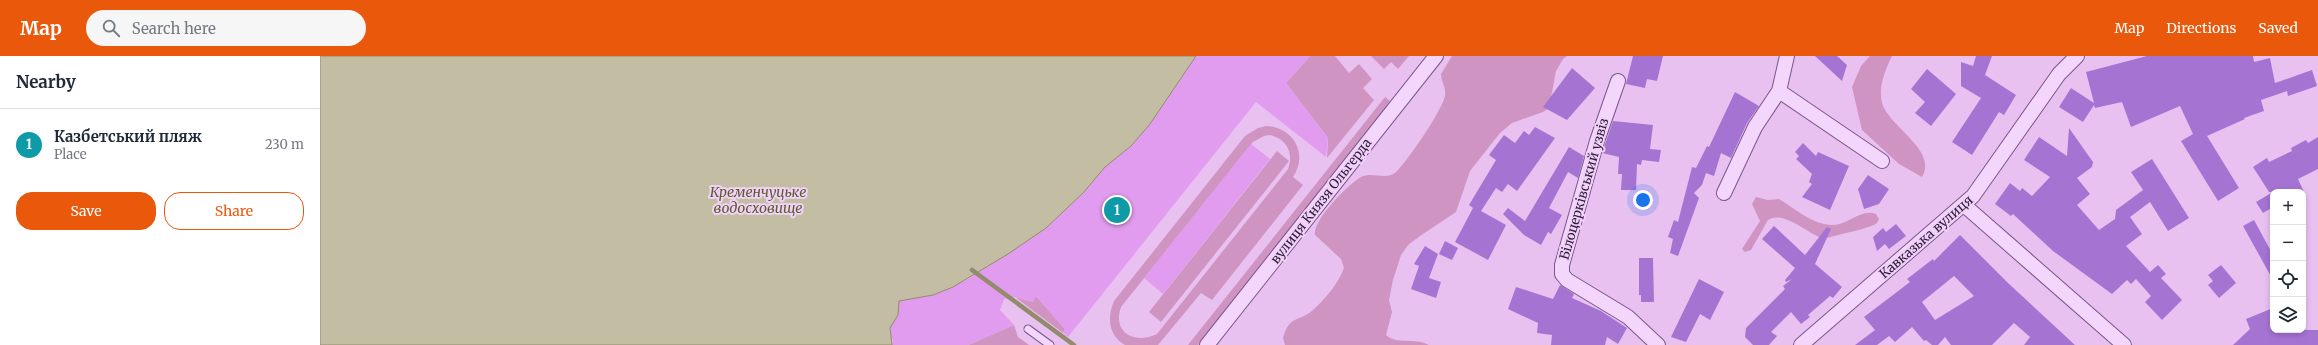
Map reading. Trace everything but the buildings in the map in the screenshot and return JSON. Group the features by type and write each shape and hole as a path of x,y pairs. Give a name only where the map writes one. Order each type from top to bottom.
{"street":[{"name":"вулиця Князя Ольгерда","path":"1207,345 1436,56"},
{"path":"1724,193 1755,128 1780,91 1787,56"},
{"name":"Кавказька вулиця","path":"1800,345 1964,205 1981,187 2059,74 2077,56"},
{"name":"Білоцерківський узвіз","path":"1618,81 1597,141 1562,265 1562,274 1568,280 1628,317 1658,345"},
{"path":"1780,91 1882,161"},
{"path":"1964,205 2124,345"}],"lane":[{"path":"1028,329 1050,345"}],"shaded area":[{"path":"1310,56 1335,56 1349,73 1359,64 1372,79 1363,88 1374,100 1327,158 1328,138 1286,83"},
{"path":"1371,56 1409,56 1398,69 1391,62 1384,69"},
{"path":"1452,56 1567,56 1563,59 1556,71 1549,108 1543,112 1512,123 1500,133 1470,171 1456,212 1408,245 1401,255 1393,280 1389,300 1392,312 1386,335 1395,340 1418,341 1429,345 1285,345 1283,338 1289,325 1295,320 1308,314 1322,301 1335,285 1344,268 1341,259 1315,235 1319,221 1332,203 1355,181 1365,175 1392,175 1401,166 1424,135 1443,102 1445,92 1441,74"},
{"path":"1870,56 1892,56 1882,85 1882,103 1886,112 1911,139 1923,157 1925,167 1922,177 1899,164 1862,130 1852,87 1861,66"},
{"path":"1385,97 1391,102 1198,345 1188,345"},
{"path":"1266,126 1284,131 1296,143 1299,151 1299,159 1298,168 1293,177 1303,185 1212,300 1201,293 1158,345 1125,345 1115,336 1110,325 1110,313 1114,301 1245,136 1258,128","holes":["1270,135 1285,143 1288,148 1290,158 1288,169 1157,334 1140,338 1127,334 1122,329 1120,323 1119,316 1121,307 1253,142 1264,136"]},
{"path":"1277,151 1289,161 1161,322 1149,312"},
{"path":"1756,197 1768,200 1779,199 1810,219 1824,224 1838,225 1864,213 1876,214 1879,219 1877,223 1868,227 1825,239 1789,220 1774,218 1768,220 1751,250 1745,252 1742,249 1760,221 1752,204"},
{"path":"1035,295 1065,329 1063,333 1015,297 1033,302"},
{"path":"1014,325 1018,337 1029,345 968,345"}],"sand":[{"path":"1196,56 1310,56 1286,83 1328,138 1326,157 1256,102 1068,337 1063,333 1065,329 1036,296 1033,302 1015,297 1004,299 1000,310 1014,325 968,345 892,345 893,340 727,152 899,301 933,295 968,279 1046,228 1083,193 1105,167 1131,146 1150,124"},
{"path":"1251,144 1270,159 1163,294 1144,278"}],"water":[{"name":"Кременчуцьке водосховище","path":"320,56 1196,56 1150,124 1131,146 1105,167 1083,193 1046,228 1008,254 953,287 933,295 899,301 898,315 890,328 892,345 320,345"}],"waterway":[{"path":"972,270 1074,345"}],"place":[{"name":"Казбетський пляж","path":"1117,210"}]}
